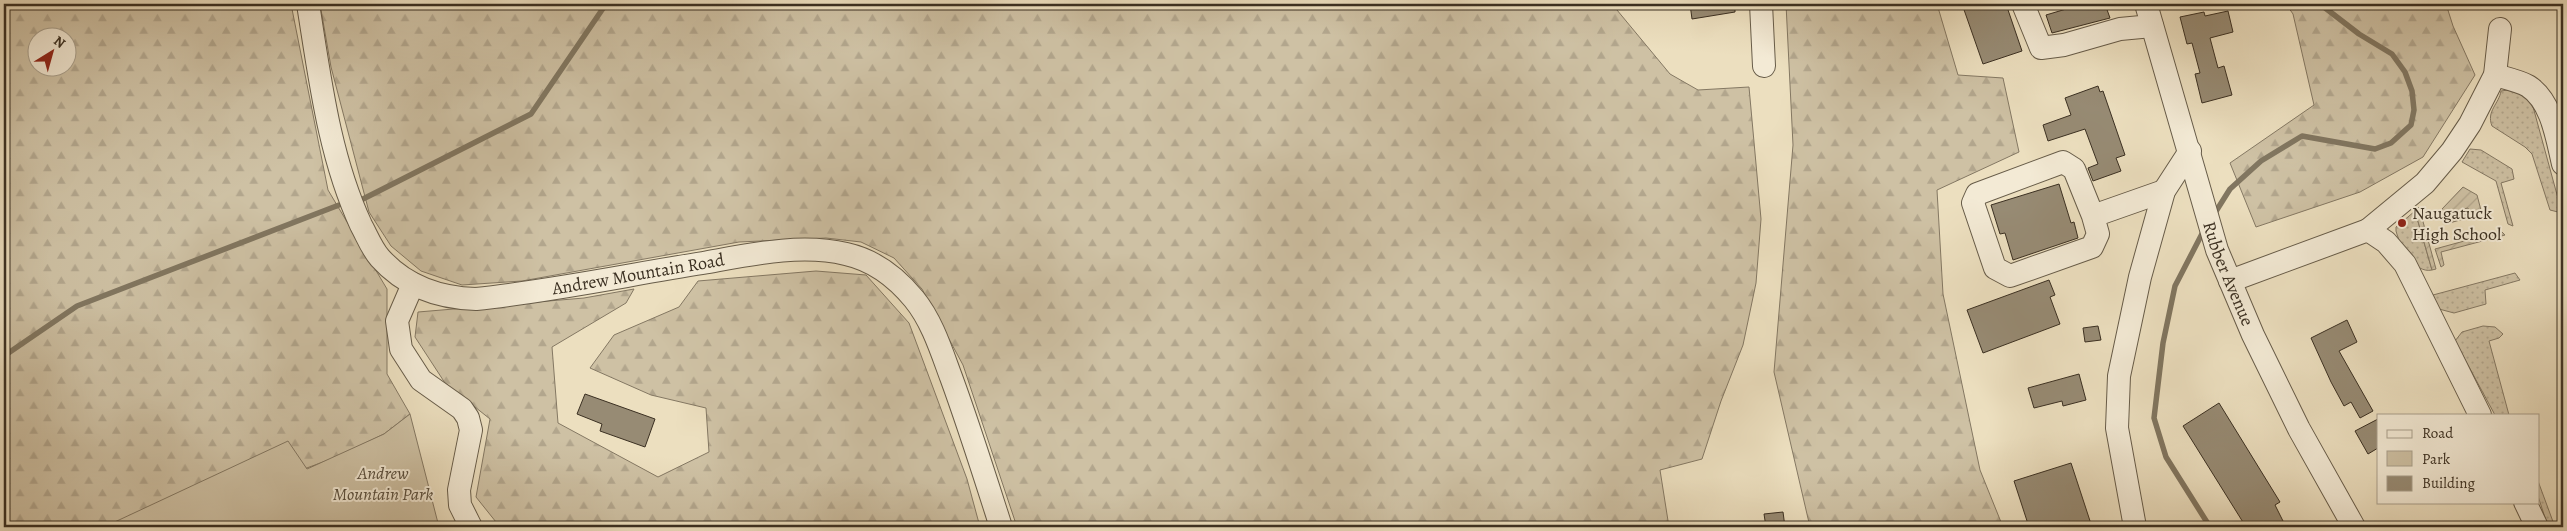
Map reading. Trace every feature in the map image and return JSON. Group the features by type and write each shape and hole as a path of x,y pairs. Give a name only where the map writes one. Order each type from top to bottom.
{"street":[{"name":"Andrew Mountain Road","path":"308,4 333,145 347,192 379,258 413,284 448,296 476,299 753,255 825,251 860,258 888,273 901,285 914,299 930,326 957,393 1001,527"},
{"path":"1760,4 1764,66"},
{"path":"2023,4 2041,48 2064,45 2120,30 2152,26"},
{"name":"Rubber Avenue","path":"2146,4 2201,189 2217,250 2253,335 2299,429 2354,527"},
{"path":"2230,281 2368,230 2425,183 2440,166 2470,124 2495,75 2500,29"},
{"path":"2495,75 2529,87 2542,101 2552,121 2563,164"},
{"path":"2135,527 2117,428 2119,376 2140,277 2164,191 2190,151"},
{"path":"2063,162 2074,169 2093,216 2098,234 2092,246 2010,276 1996,268 1973,203 1977,194 2063,162"},
{"path":"2093,216 2164,191"},
{"path":"2368,230 2386,242 2405,264 2479,414"},
{"path":"413,284 398,321 401,349 421,380 462,409 468,418 471,430 459,490 460,505 471,527"},
{"path":"2526,504 2537,527"}],"green space":[{"path":"4,4 291,4 328,190 387,289 387,374 410,414 384,434 334,458 146,527 4,527"},
{"path":"320,4 1612,4 1670,74 1698,90 1749,87 1761,219 1756,283 1743,345 1721,401 1702,459 1660,470 1669,527 1017,527 963,365 922,289 894,258 861,242 826,238 739,242 522,281 462,285 421,271 391,246 369,212 331,67"},
{"path":"1786,4 1937,4 1958,75 2003,78 2019,152 1937,190 1943,294 1980,470 2003,527 1810,527 1774,372 1793,145"},
{"path":"2286,4 2446,4 2453,26 2475,75 2423,157 2360,192 2256,227 2230,163 2314,105 2293,14"},
{"path":"2508,90 2522,93 2532,103 2562,213 2550,210 2532,154 2525,147 2492,126 2492,112 2501,91"},
{"path":"2470,149 2481,150 2512,169 2514,179 2501,183 2513,226 2508,224 2496,181 2462,162"},
{"path":"2463,187 2477,195 2482,214 2470,217 2468,208 2464,209 2467,218 2446,224 2442,209"},
{"path":"2419,207 2436,269 2432,270 2415,211"},
{"path":"2415,211 2432,270 2419,268 2409,258 2396,231 2396,227"},
{"path":"2501,231 2505,235 2441,252 2444,265 2441,267 2435,249"},
{"path":"816,271 866,275 909,323 967,479 980,527 500,527 476,497 490,419 445,383 415,337 418,312 584,298 634,289 626,303 552,347 558,423 658,477 709,452 706,408 651,395 590,368 614,335 679,307 698,281"},
{"path":"2515,273 2520,280 2485,290 2486,304 2454,313 2439,309 2433,295"},
{"path":"2483,326 2495,327 2503,334 2499,338 2489,341 2509,414 2494,414 2455,341 2462,332"},
{"name":"Andrew Mountain Park","path":"410,414 439,527 104,527 288,441 307,469 384,434"},
{"path":"2540,486 2555,527 2548,527 2540,502"}],"building":[{"path":"1690,4 1735,4 1735,12 1692,19"},
{"path":"1962,4 2006,4 2022,51 1983,64"},
{"path":"2083,4 2105,4 2110,18 2052,33 2046,15"},
{"path":"2228,11 2233,32 2210,38 2218,68 2224,66 2232,95 2202,103 2195,74 2200,73 2192,43 2187,44 2180,17 2204,12 2205,16"},
{"path":"2098,86 2100,92 2103,91 2125,155 2116,158 2121,171 2093,181 2088,168 2098,164 2085,129 2048,141 2043,125 2071,115 2065,98"},
{"path":"2059,184 2071,223 2074,222 2078,238 2013,260 2005,233 2000,234 1991,205"},
{"path":"2049,280 2055,295 2050,297 2060,324 1983,353 1967,310"},
{"path":"2347,320 2357,342 2339,351 2373,411 2360,418 2351,402 2344,406 2311,338"},
{"path":"2098,326 2101,340 2085,342 2083,328"},
{"path":"2079,374 2086,400 2063,406 2062,401 2034,408 2028,388"},
{"path":"585,394 655,419 645,447 600,431 602,424 577,414"},
{"path":"2219,403 2280,502 2275,505 2286,527 2246,527 2183,426"},
{"path":"2377,420 2377,449 2368,454 2355,431"},
{"path":"2071,463 2092,527 2029,527 2014,481"},
{"path":"1783,512 1785,527 1766,527 1764,514"}],"waterway":[{"path":"361,200 531,114 606,4"},
{"path":"2213,216 2230,189 2261,161 2302,136 2375,149 2391,143 2411,125 2414,110 2412,91 2405,72 2392,54 2359,34 2320,4"},
{"path":"4,356 77,306 339,205"},
{"path":"2204,230 2175,286 2163,343 2154,418 2166,457 2210,527"}],"place":[{"name":"Naugatuck High School","path":"2402,223"}]}
